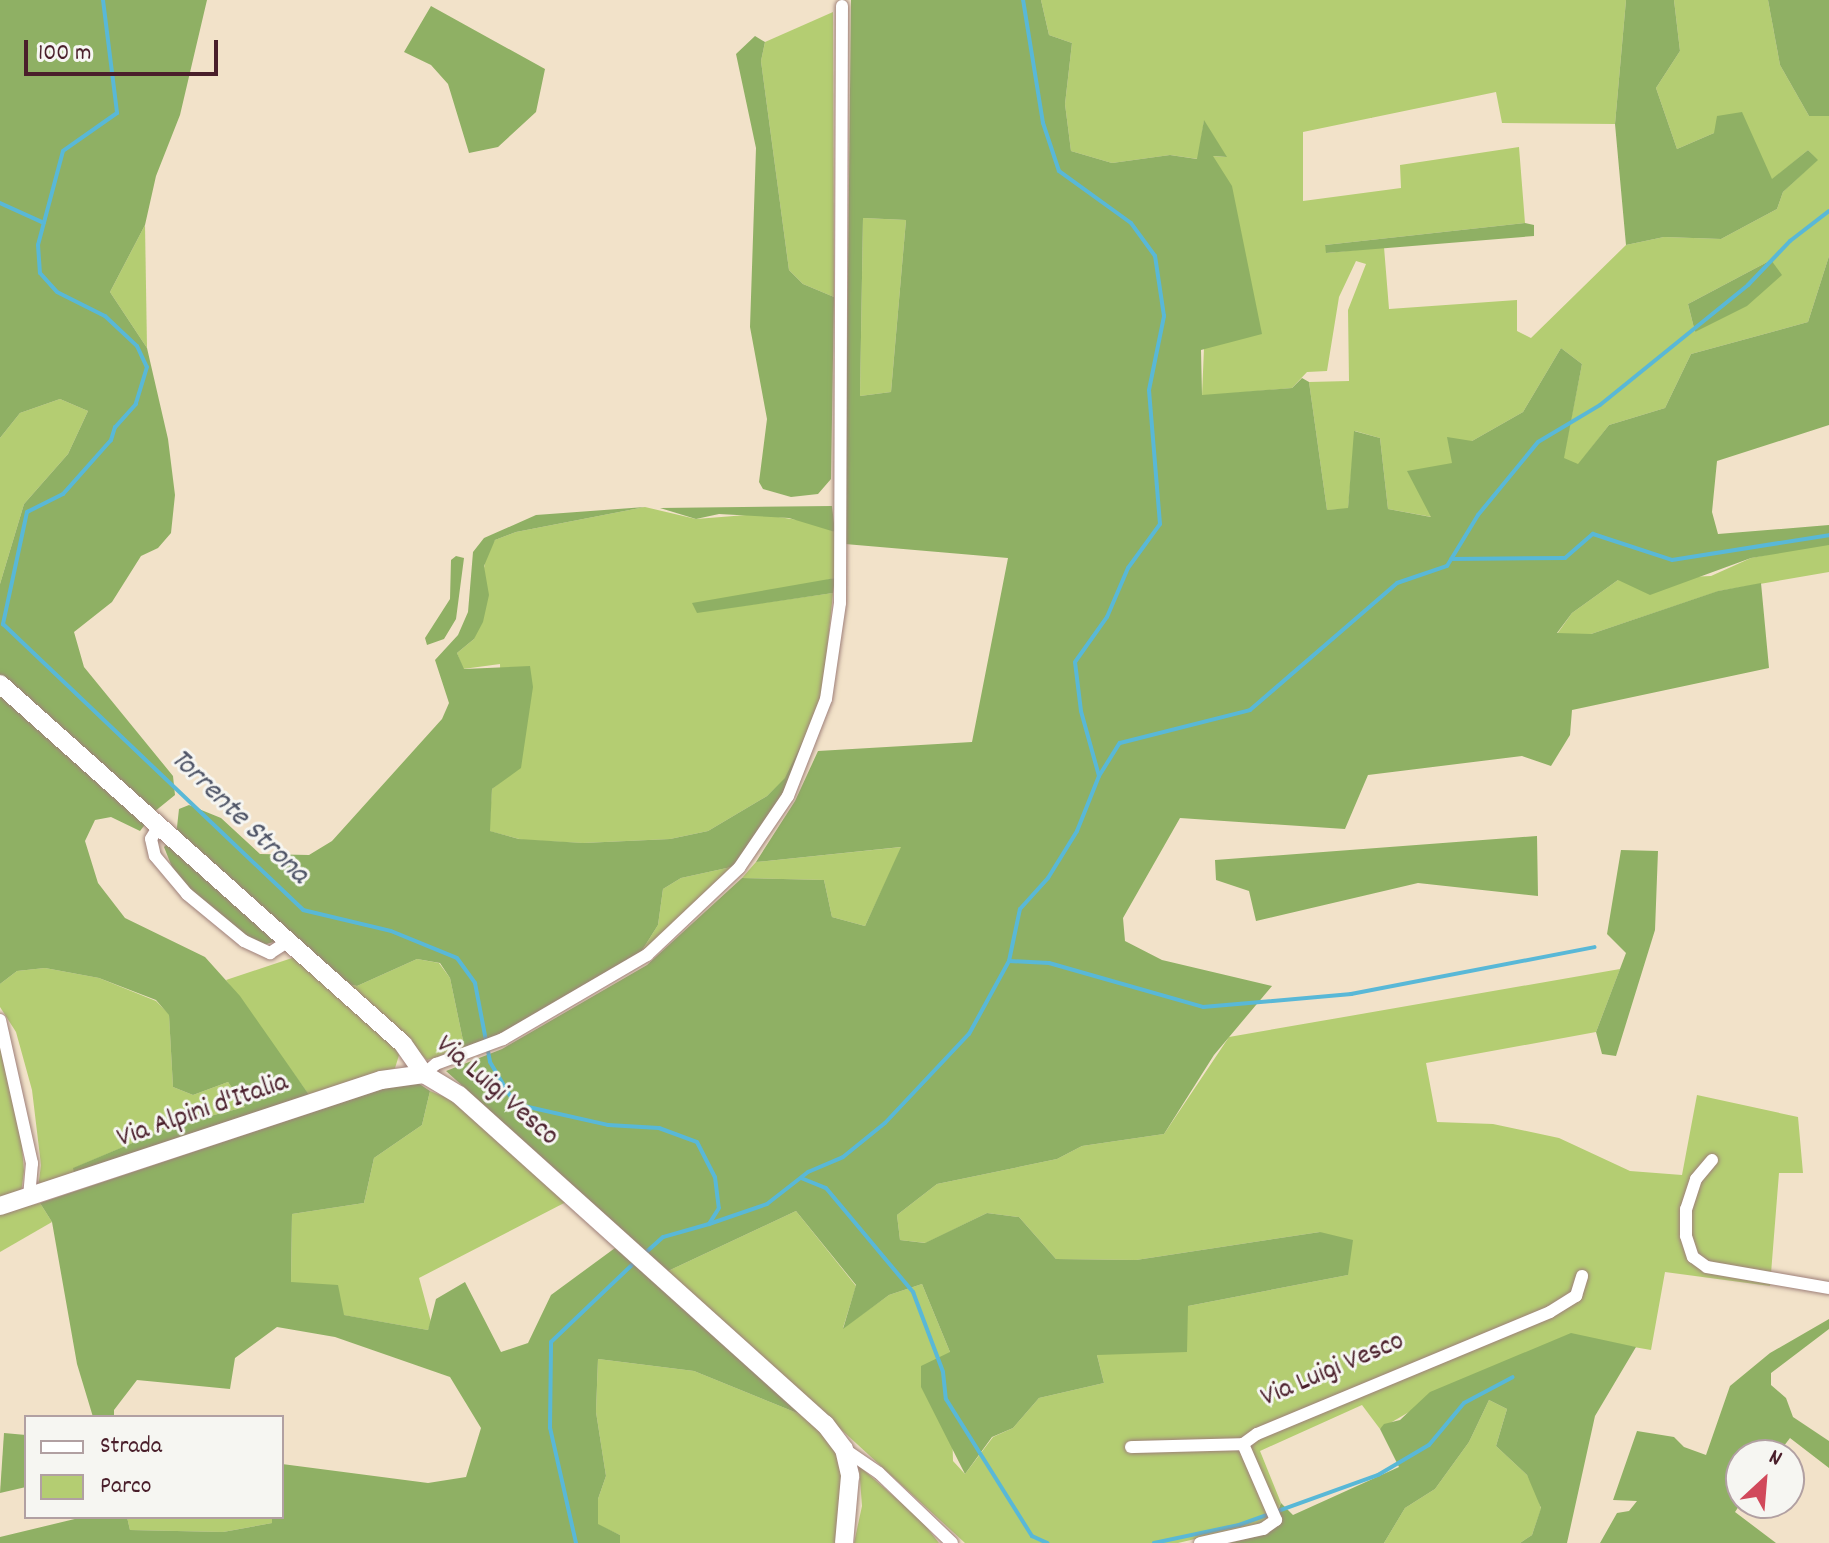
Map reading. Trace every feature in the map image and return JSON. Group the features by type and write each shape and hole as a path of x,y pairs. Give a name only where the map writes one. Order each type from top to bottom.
{"street":[{"path":"424,1074 436,1064 503,1039 647,955 739,868 788,796 826,699 840,603 842,6"},
{"name":"Via Luigi Vesco","path":"0,684 403,1044 424,1074 459,1095 825,1424 844,1449 879,1473 952,1543"},
{"path":"159,826 151,839 155,856 187,894 244,941 270,953 287,942"},
{"path":"0,1020 32,1163 29,1197"},
{"name":"Via Alpini d'Italia","path":"0,1206 391,1077 424,1074"},
{"path":"1712,1160 1696,1179 1686,1209 1686,1236 1693,1257 1707,1267 1829,1288"},
{"name":"Via Luigi Vesco","path":"1200,1543 1263,1529 1276,1520 1243,1444 1350,1393 1550,1312 1576,1296 1582,1276"},
{"path":"1131,1447 1243,1444"},
{"path":"844,1449 851,1494 844,1543"}],"green space":[{"path":"0,0 207,0 180,115 156,176 145,225 110,292 147,348 168,439 175,495 171,533 158,548 141,556 112,602 74,632 84,667 173,776 175,795 154,812 0,675 0,584 24,504 68,454 88,411 60,399 20,413 0,438"},
{"path":"851,0 1041,0 1049,35 1072,43 1065,104 1071,151 1112,163 1170,155 1197,159 1204,120 1227,157 1213,156 1232,186 1262,334 1201,350 1202,395 1292,388 1302,378 1309,382 1327,510 1348,508 1354,431 1380,438 1388,509 1431,517 1407,471 1452,463 1447,437 1472,441 1523,412 1561,348 1582,364 1564,458 1578,464 1609,425 1665,408 1691,354 1808,322 1829,256 1829,425 1717,461 1712,512 1718,534 1829,525 1829,545 1751,558 1650,595 1618,580 1572,613 1557,633 1591,634 1718,591 1761,583 1769,668 1572,710 1570,735 1551,766 1522,756 1368,775 1345,829 1180,818 1123,918 1125,941 1162,960 1272,986 1214,1055 1164,1134 1082,1146 1057,1159 937,1184 897,1215 900,1240 925,1243 987,1213 1019,1217 1056,1259 1136,1260 1320,1232 1353,1240 1348,1275 1188,1306 1187,1352 1097,1355 1104,1383 1039,1398 1013,1428 992,1437 965,1474 921,1387 921,1366 950,1352 922,1284 889,1295 843,1329 856,1285 796,1211 668,1271 446,1071 502,1049 647,965 742,878 824,880 832,917 865,926 901,847 756,862 795,801 818,751 972,742 1008,558 845,544","holes":["863,218 906,220 891,392 860,396"]},
{"path":"1041,0 1626,0 1615,124 1502,123 1496,92 1303,132 1303,201 1401,188 1400,165 1519,147 1525,223 1325,245 1327,253 1384,247 1389,309 1517,300 1517,331 1531,338 1626,245 1664,237 1721,239 1777,209 1783,192 1817,160 1808,150 1772,180 1714,133 1677,149 1656,88 1680,51 1674,0 1768,0 1780,65 1809,116 1829,116 1829,256 1808,322 1691,354 1665,408 1609,425 1578,465 1563,459 1582,364 1561,348 1523,412 1472,441 1452,463 1432,517 1388,509 1380,438 1355,431 1348,509 1327,510 1309,382 1349,381 1348,310 1366,264 1356,261 1339,297 1327,371 1307,372 1292,388 1202,396 1212,156 1226,157 1204,121 1198,159 1170,155 1112,163 1071,151 1065,104 1072,43 1049,35","holes":["1771,260 1695,332 1688,304"]},
{"path":"1626,0 1674,0 1680,51 1656,88 1677,149 1714,133 1717,116 1742,112 1772,179 1808,150 1818,160 1783,192 1777,209 1721,239 1664,237 1626,245 1615,124"},
{"path":"1768,0 1829,0 1829,116 1809,116 1780,65"},
{"path":"431,6 545,69 536,112 498,147 469,153 448,84 431,65 404,52"},
{"path":"833,12 834,297 803,284 789,270 761,61 765,42"},
{"path":"755,36 765,42 761,61 789,270 803,284 834,297 831,479 818,494 791,497 763,489 759,482 767,419 750,327 756,148 736,54"},
{"path":"863,218 906,220 891,392 860,396"},
{"path":"1525,223 1534,225 1534,236 1326,253 1325,245"},
{"path":"145,225 147,348 110,292"},
{"path":"1771,260 1782,275 1747,306 1695,332 1688,304"},
{"path":"60,399 88,411 68,454 24,504 0,584 0,438 20,413"},
{"path":"832,506 835,532 789,518 719,514 696,519 660,508"},
{"path":"645,507 696,519 759,514 811,522 835,532 835,578 697,612 833,593 822,701 786,778 767,796 708,831 670,839 583,843 523,840 489,831 492,789 503,780 500,664 463,669 457,653 474,639 486,554 495,540 516,532"},
{"path":"645,507 516,532 495,540 484,566 489,595 483,622 474,639 457,653 464,669 530,666 533,687 521,768 492,789 490,831 519,839 583,843 670,839 708,831 767,796 785,778 822,701 786,789 736,866 681,878 663,889 658,925 641,952 499,1036 465,1050 450,978 440,963 417,959 357,986 343,983 176,836 179,809 189,805 221,818 260,854 309,855 332,841 442,719 449,703 435,660 458,635 468,612 473,552 484,538 536,515"},
{"path":"1829,545 1829,572 1719,591 1591,634 1557,634 1572,613 1618,580 1711,576 1751,558"},
{"path":"456,556 464,558 456,619 444,639 427,645 425,638 450,599 451,560"},
{"path":"835,578 833,593 697,613 692,603"},
{"path":"0,693 147,822 140,831 111,817 95,820 85,841 98,883 125,918 205,957 240,996 312,1099 75,1177 73,1168 175,1125 245,1107 228,1082 193,1095 173,1087 169,1015 156,1000 99,978 45,968 17,971 0,984"},
{"path":"1537,836 1538,896 1418,883 1256,921 1249,891 1216,880 1215,860"},
{"path":"169,842 279,940 264,945 246,936 195,895 172,867 164,847"},
{"path":"902,847 865,926 832,917 824,880 742,878 756,862"},
{"path":"1621,850 1658,851 1655,930 1616,1056 1602,1054 1596,1032 1626,953 1607,934"},
{"path":"736,866 641,952 658,925 663,889 681,878"},
{"path":"295,957 400,1052 395,1068 312,1099 226,980"},
{"path":"417,959 439,963 450,978 465,1050 427,1060 343,983 357,986"},
{"path":"45,968 99,978 156,1001 169,1014 173,1087 193,1095 228,1082 245,1107 175,1125 74,1168 75,1177 38,1188 41,1165 32,1090 16,1032 0,1007 0,984 17,971"},
{"path":"1620,969 1596,1032 1426,1063 1437,1122 1493,1124 1559,1138 1630,1171 1682,1175 1697,1095 1798,1117 1803,1173 1779,1173 1770,1286 1665,1272 1651,1350 1611,1343 1409,1412 1380,1429 1362,1405 1260,1451 1281,1503 1272,1521 1178,1543 965,1543 668,1271 796,1211 856,1286 843,1328 889,1295 922,1284 950,1352 953,1461 965,1474 993,1437 1013,1428 1039,1398 1104,1383 1097,1355 1188,1306 1348,1275 1320,1232 1136,1260 1056,1259 1019,1217 987,1213 926,1243 900,1240 897,1215 937,1184 1057,1159 1082,1146 1164,1134 1229,1037"},
{"path":"0,1045 19,1111 24,1171 21,1193 0,1199"},
{"path":"412,1079 430,1091 422,1125 374,1158 364,1203 292,1214 291,1282 338,1285 344,1315 428,1330 436,1299 465,1282 501,1352 528,1343 551,1295 615,1248 812,1419 694,1371 598,1359 596,1412 606,1476 598,1499 598,1524 620,1535 620,1543 0,1543 0,1537 75,1519 127,1519 130,1530 223,1532 272,1523 272,1519 284,1519 284,1464 428,1483 466,1477 481,1428 450,1377 335,1337 277,1327 235,1358 230,1389 137,1380 114,1410 114,1415 92,1415 77,1364 52,1222 40,1203"},
{"path":"430,1091 450,1099 568,1201 419,1278 431,1322 428,1330 343,1315 291,1282 292,1214 364,1203 374,1158 422,1125"},
{"path":"40,1203 52,1222 0,1252 0,1213"},
{"path":"1829,1319 1829,1329 1771,1373 1771,1385 1786,1398 1793,1417 1829,1441 1829,1468 1805,1450 1805,1439 1725,1439 1725,1519 1744,1519 1776,1543 1600,1543 1617,1513 1629,1511 1637,1501 1613,1500 1637,1431 1674,1437 1684,1447 1706,1455 1730,1386 1770,1353"},
{"path":"1571,1333 1636,1347 1595,1416 1567,1543 1520,1543 1532,1535 1541,1508 1527,1475 1496,1446 1507,1409 1489,1400 1469,1442 1435,1489 1405,1508 1384,1543 1229,1543 1269,1533 1281,1503 1293,1515 1399,1467 1380,1429 1384,1424 1400,1420 1430,1392"},
{"path":"598,1359 694,1371 812,1419 832,1442 842,1468 838,1543 620,1543 620,1535 598,1525 598,1499 606,1476 596,1412"},
{"path":"1489,1400 1507,1409 1496,1446 1527,1475 1537,1494 1541,1509 1532,1535 1520,1543 1384,1543 1405,1508 1435,1489 1469,1442"},
{"path":"4,1433 24,1435 24,1487 0,1493"},
{"path":"859,1466 921,1520 939,1543 854,1543 862,1506"},
{"path":"127,1519 272,1519 272,1523 223,1532 130,1530"}],"waterway":[{"name":"Torrente Strona","path":"103,0 117,113 63,151 38,245 40,273 57,292 105,316 137,346 147,367 136,404 115,427 111,440 63,494 27,512 3,624 303,910 391,931 457,958 475,983 490,1062 515,1104 608,1125 659,1128 697,1142 715,1177 719,1208 709,1224 663,1237 644,1254"},
{"path":"709,1224 767,1204 808,1172 843,1157 885,1123 969,1034 1009,961 1020,909 1048,878 1077,831 1099,776 1081,711 1075,662 1107,617 1128,568 1160,524 1149,390 1164,316 1155,256 1131,223 1059,171 1043,123 1023,0"},
{"path":"0,203 44,223"},
{"path":"1099,776 1120,743 1250,710 1397,583 1447,566 1478,515 1538,442 1600,405 1748,285 1790,241 1829,211"},
{"path":"1451,559 1565,558 1593,534 1672,560 1829,535"},
{"path":"1009,961 1049,963 1203,1007 1351,994 1595,947"},
{"path":"801,1178 826,1188 913,1292 943,1372 946,1399 1032,1536 1047,1543"},
{"name":"Torrente Strona","path":"576,1543 550,1428 551,1342 637,1260"},
{"path":"1154,1543 1239,1525 1378,1475 1429,1445 1464,1403 1513,1377"}]}
